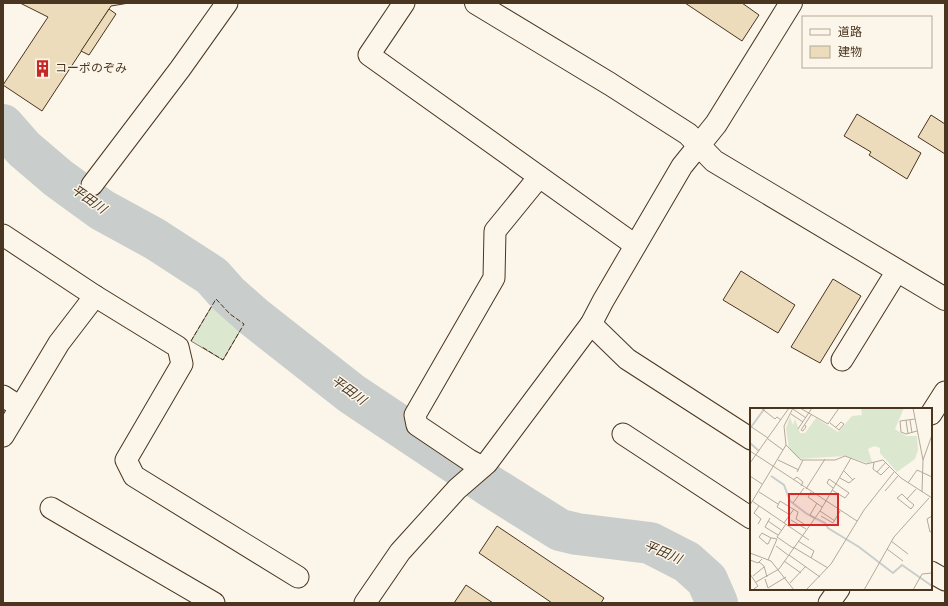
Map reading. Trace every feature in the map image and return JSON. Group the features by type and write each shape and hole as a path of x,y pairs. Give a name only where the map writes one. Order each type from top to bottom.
{"street":[{"path":"92,185 180,69 227,3"},
{"path":"404,3 369,55 635,246"},
{"path":"476,3 610,84 688,134 714,162 945,299"},
{"path":"365,603 400,552 475,472 487,463 591,324 682,166 716,124 791,3"},
{"path":"475,472 469,460 417,425 416,415 494,278 496,231 539,177"},
{"path":"3,235 95,296 178,347 182,364 126,460 134,476 272,550 298,577"},
{"path":"842,360 896,270"},
{"path":"3,436 59,343 95,296"},
{"path":"591,324 627,359 750,438"},
{"path":"932,412 945,392"},
{"path":"3,396 20,407"},
{"path":"623,434 750,517"},
{"path":"51,508 214,603"},
{"path":"932,573 945,580"},
{"path":"829,603 838,590"}],"green space":[{"path":"216,299 230,314 244,324 223,360 191,341"}],"building":[{"name":"コーポのぞみ","path":"20,3 129,3 111,6 42,111 3,85 48,17"},
{"path":"685,3 742,3 759,15 742,41"},
{"path":"109,9 116,14 89,55 81,51"},
{"path":"857,114 921,153 907,179 869,155 871,152 844,136"},
{"path":"931,115 945,124 945,154 918,137"},
{"path":"741,271 795,305 778,333 723,300"},
{"path":"833,279 861,296 820,363 791,347"},
{"path":"497,526 604,598 601,603 552,603 479,553"},
{"path":"466,585 493,603 454,603"}],"waterway":[{"name":"平田川","path":"3,125 24,149 58,178 102,210 155,239 212,276 228,294 254,317 352,394 493,488 560,530 577,534 650,543 687,562 707,580 717,603"}],"fence":[{"path":"191,341 216,299 230,314 244,324 223,360 202,347"}],"place":[{"name":"コーポのぞみ","path":"42,68"}]}
